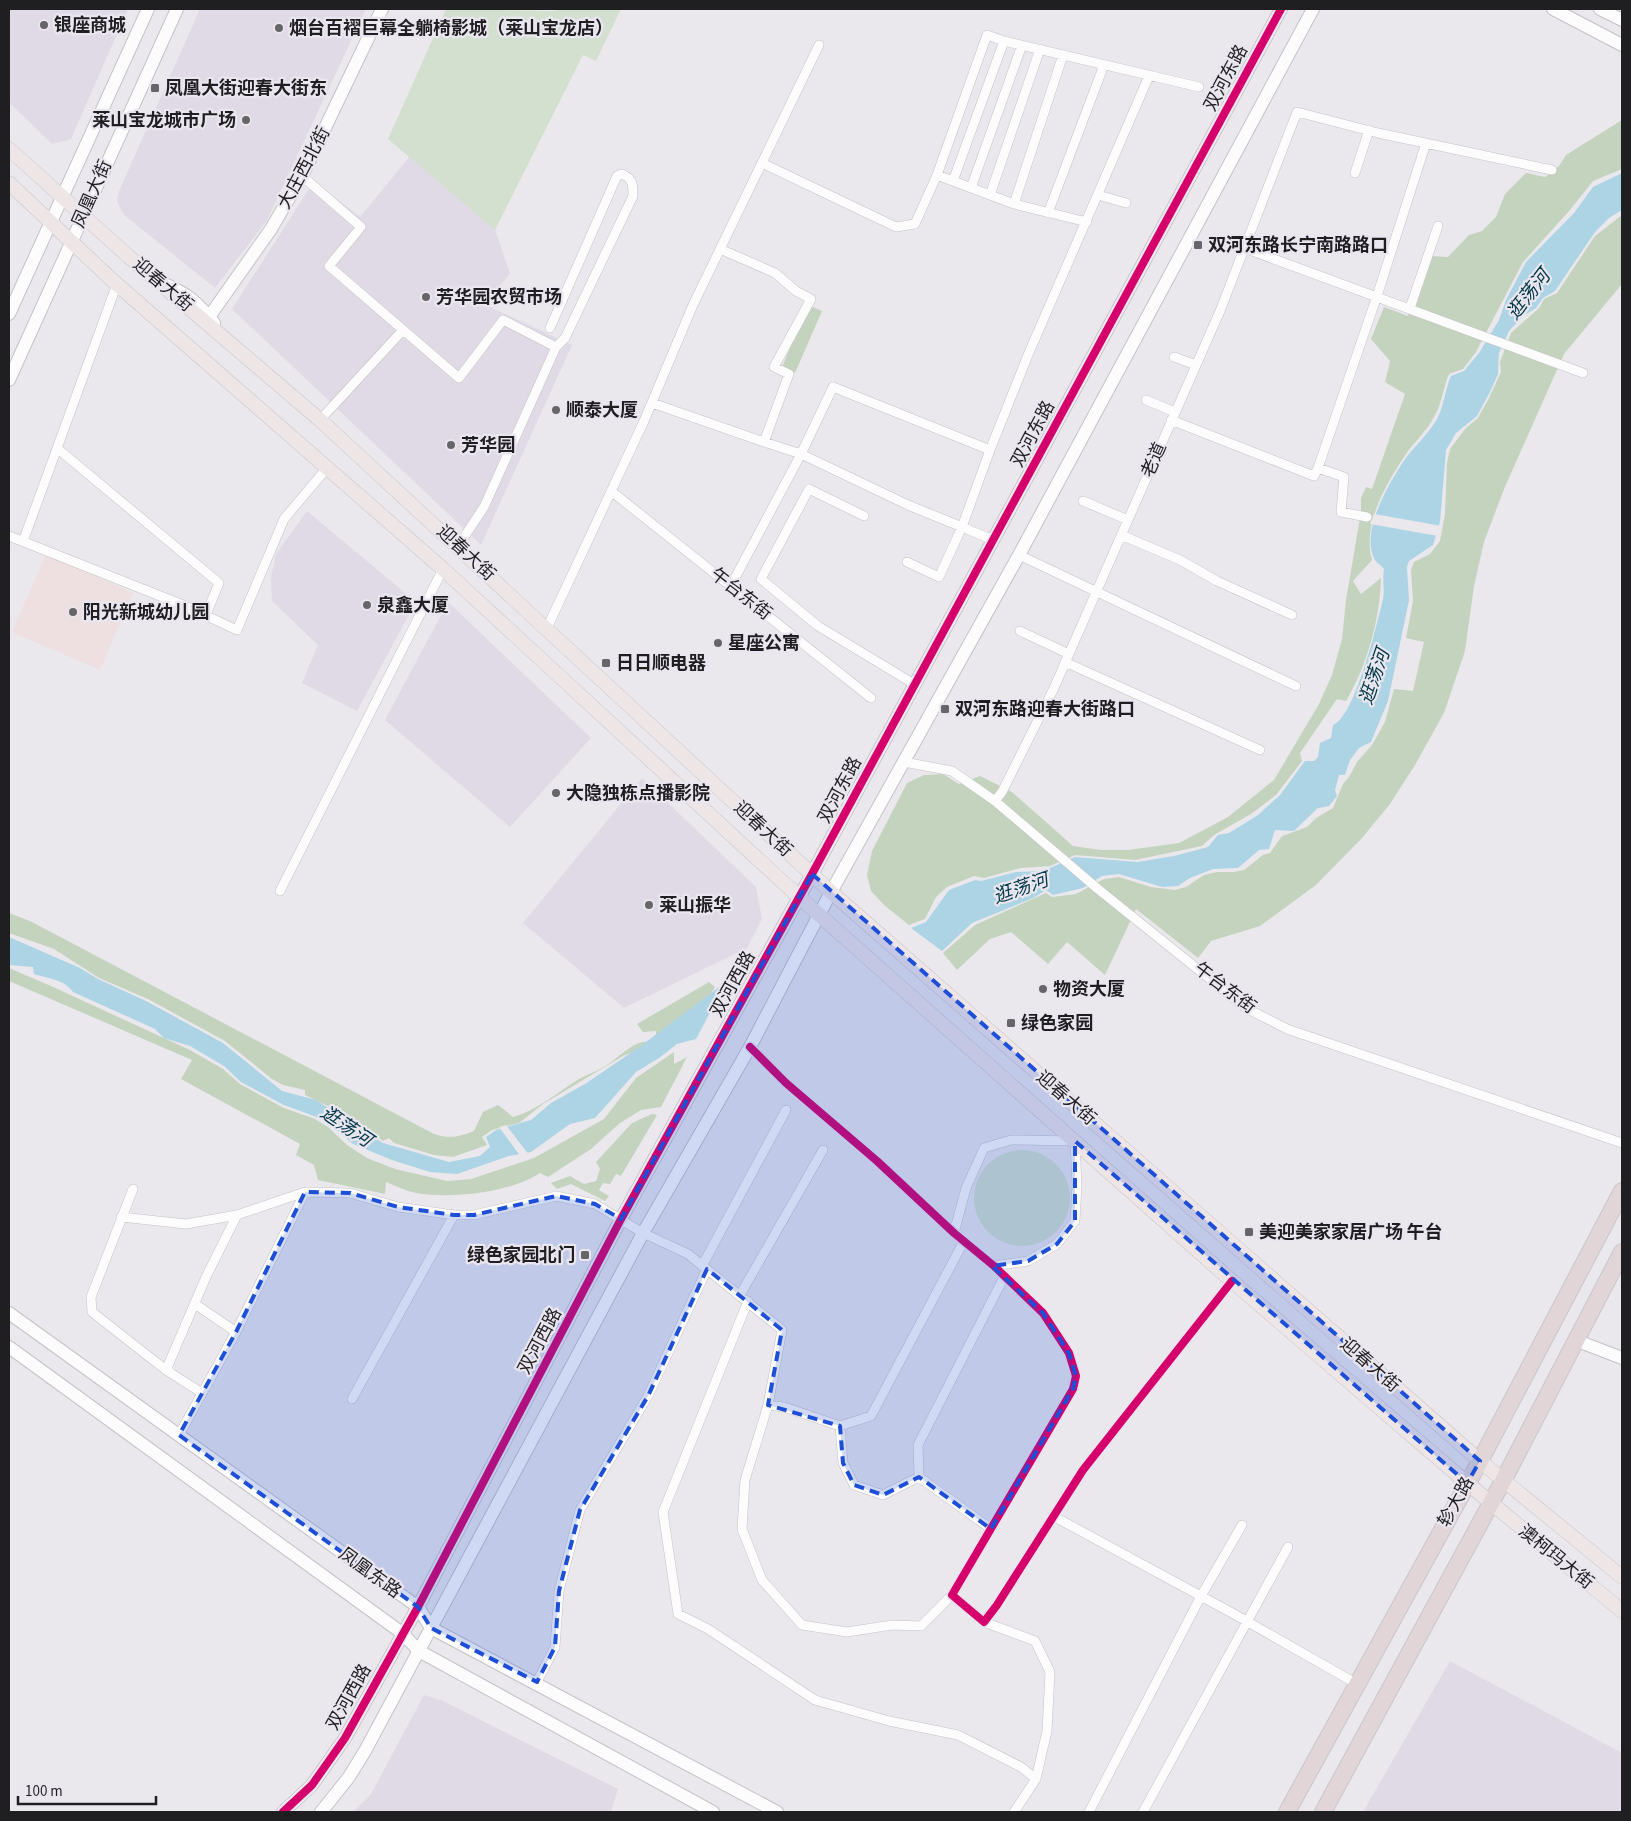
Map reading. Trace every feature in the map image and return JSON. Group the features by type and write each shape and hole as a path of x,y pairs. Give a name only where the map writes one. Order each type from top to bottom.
{"highway":[{"name":"轸大路","path":"1287,1812 1480,1461 1622,1191"},
{"name":"轸大路","path":"1324,1812 1622,1252"}],"main road":[{"name":"迎春大街","path":"9,149 158,281 320,420 831,892 1502,1480"},
{"name":"迎春大街","path":"9,183 141,305 443,568 798,896 1232,1281 1490,1502"},
{"name":"澳柯玛大街","path":"1502,1480 1622,1578"},
{"name":"澳柯玛大街","path":"1490,1502 1622,1611"}],"street":[{"name":"凤凰大街","path":"9,314 148,9"},
{"name":"凤凰大街","path":"9,380 176,9"},
{"name":"大庄西北街","path":"209,317 271,229 302,176 382,9"},
{"name":"双河东路","path":"812,874 1281,9"},
{"path":"321,1812 348,1778 361,1757 643,1233 765,1020 821,916 831,892 1019,554 1313,9"},
{"path":"1553,9 1622,45"},
{"path":"1600,9 1622,20"},
{"path":"762,163 896,227 915,224 937,175 987,35 1040,50 1199,87"},
{"path":"953,181 1004,41"},
{"path":"547,628 652,403 693,305 818,44"},
{"path":"971,188 1022,45"},
{"path":"990,195 1040,50"},
{"path":"1014,204 1063,55"},
{"path":"1048,213 1104,65"},
{"path":"908,562 939,577 962,527 1028,355 1149,76"},
{"name":"老道","path":"995,801 1002,792 1067,658 1196,365 1244,248 1296,112 1369,130"},
{"path":"1354,173 1369,130 1552,170"},
{"path":"1146,400 1173,416 1314,476 1377,296 1426,143"},
{"path":"458,546 484,507 556,347 565,338 633,196 632,181 622,174 617,176 550,328"},
{"path":"937,175 1014,204 1087,222"},
{"path":"302,176 361,227 329,266 459,378 503,320 556,347"},
{"path":"1098,195 1126,203"},
{"path":"1410,308 1438,226"},
{"path":"1244,248 1463,327 1583,373"},
{"path":"720,249 776,273 796,291 811,299 774,367 789,374 764,442"},
{"path":"158,281 183,291 200,305 223,335"},
{"path":"25,536 118,284"},
{"path":"320,420 403,330"},
{"path":"1174,357 1196,365"},
{"path":"735,578 801,454 833,387 990,450"},
{"path":"652,403 801,454 908,505 993,540"},
{"path":"58,449 219,583 207,612"},
{"path":"9,536 183,606 237,630 284,519 327,468"},
{"path":"1318,468 1344,477 1341,512 1367,517"},
{"path":"864,516 810,489 760,579 818,626 914,684"},
{"name":"午台东街","path":"611,491 871,698"},
{"path":"1083,501 1128,520"},
{"path":"1121,535 1180,560 1217,581 1292,615"},
{"path":"1019,554 1296,686"},
{"path":"280,891 443,568"},
{"path":"1020,631 1067,658 1260,750"},
{"name":"午台东街","path":"904,762 952,771 995,801 1098,889 1246,1008 1287,1029 1622,1143"},
{"name":"双河西路","path":"283,1812 312,1785 344,1738 418,1607 621,1220 798,896 812,874"},
{"path":"121,1217 186,1224 237,1215 305,1192 350,1193 398,1208 474,1215 556,1196 595,1204 643,1233 688,1254 782,1330 768,1405 745,1480 742,1529 762,1580 802,1625 847,1632 892,1625 921,1626 952,1595 1073,1389 1076,1376 1068,1353 1043,1313 994,1266 954,1234 877,1161 786,1084 750,1047"},
{"path":"537,1682 555,1647 559,1591 580,1510 648,1396 704,1267 786,1110"},
{"path":"954,1234 966,1188 984,1148 1011,1140 1075,1142 1077,1185 1075,1221 1057,1244 1028,1262 994,1266"},
{"path":"740,1295 823,1150"},
{"path":"133,1190 91,1298 92,1312 166,1370 202,1393"},
{"path":"179,1435 236,1332 305,1192"},
{"path":"352,1399 454,1214"},
{"path":"166,1370 206,1277 237,1215"},
{"path":"768,1405 784,1407 840,1426 871,1416 964,1241"},
{"path":"919,1477 918,1445 1004,1277"},
{"path":"984,1622 997,1605 1083,1470 1232,1281"},
{"path":"748,1301 663,1512 678,1614 708,1629 815,1700 889,1721 958,1735 1021,1767 1036,1779"},
{"path":"195,1304 236,1332"},
{"name":"凤凰东路","path":"9,1313 418,1607 431,1628"},
{"path":"1575,1340 1622,1358"},
{"name":"凤凰东路","path":"9,1347 402,1633 419,1651 713,1812"},
{"path":"840,1426 843,1463 854,1485 883,1495 919,1477"},
{"path":"919,1477 991,1529"},
{"path":"1054,1516 1357,1684"},
{"path":"1089,1812 1201,1596 1242,1525"},
{"path":"1143,1812 1288,1547"},
{"path":"952,1595 984,1622 1035,1641 1050,1672 1047,1731 1036,1779 1014,1812"},
{"path":"431,1628 537,1682 777,1812"}],"highlighted area":[{"path":"812,874 1480,1461 1467,1483 1075,1141 1075,1221 1057,1244 1028,1261 992,1266 1043,1313 1069,1353 1076,1376 1073,1389 991,1529 919,1477 883,1495 854,1485 843,1463 840,1426 768,1405 782,1330 707,1269 648,1396 580,1510 559,1591 555,1647 537,1682 431,1628 418,1607 179,1435 236,1332 305,1192 350,1193 398,1207 454,1215 474,1215 556,1196 595,1204 621,1219"}],"shaded area":[{"path":"9,9 128,9 71,139 52,144 9,102"},
{"name":"莱山宝龙城市广场","path":"200,9 366,9 267,220 215,288 123,214 117,201 119,191"},
{"name":"芳华园","path":"410,156 495,230 510,273 486,305 572,345 481,545 232,309 314,181 360,217"},
{"path":"307,511 416,602 357,711 302,683 318,645 272,601 271,577 276,554"},
{"name":"阳光新城幼儿园","path":"46,554 133,593 100,670 12,632"},
{"path":"448,602 591,738 510,827 385,720"},
{"name":"莱山振华","path":"642,778 756,887 762,919 747,948 624,1008 523,923"},
{"path":"1450,1661 1622,1753 1622,1812 1363,1812"},
{"path":"424,1695 441,1700 618,1789 611,1812 353,1812 371,1794"}],"green space":[{"path":"446,9 556,11 557,9 621,9 596,61 583,55 495,230 388,139"},
{"path":"1622,120 1622,169 1593,181 1570,210 1523,262 1476,352 1463,369 1449,374 1434,417 1404,457 1383,493 1377,506 1370,533 1372,560 1353,581 1361,594 1381,578 1375,626 1366,658 1346,701 1337,699 1300,753 1302,761 1276,795 1251,814 1214,835 1202,846 1135,860 1075,855 1050,866 1021,868 984,878 974,876 947,887 936,897 925,919 909,925 884,905 871,891 867,875 872,851 907,783 924,775 943,774 959,784 980,776 1012,792 1073,846 1101,850 1128,850 1179,843 1228,817 1274,780 1319,704 1332,675 1342,639 1346,600 1361,512 1361,498 1366,487 1372,489 1405,394 1385,382 1390,361 1371,339 1384,307 1408,316 1430,256 1448,257 1469,235 1482,231 1496,217 1505,194 1526,173 1545,177 1559,166 1566,155"},
{"path":"1622,215 1622,284 1564,354 1504,489 1484,542 1474,586 1465,651 1444,713 1415,765 1390,804 1362,838 1316,885 1260,926 1211,941 1198,958 1136,909 1105,975 1067,942 1048,964 1011,932 990,939 957,970 943,953 975,925 1046,893 1052,897 1076,894 1104,879 1119,877 1151,887 1175,890 1186,887 1204,875 1244,870 1263,855 1270,853 1282,836 1307,827 1316,818 1333,808 1343,784 1357,762 1372,745 1385,722 1394,689 1413,691 1424,642 1406,638 1413,601 1411,570 1414,562 1430,554 1440,541 1445,514 1447,463 1450,449 1465,429 1478,418 1489,398 1501,372 1500,362 1511,333 1539,308 1544,299 1557,293 1595,236"},
{"path":"808,305 822,311 795,373 782,367"},
{"path":"9,913 30,921 434,1134 449,1137 474,1131 483,1112 498,1105 513,1117 538,1106 579,1079 607,1065 632,1046 638,1043 649,1042 656,1037 656,1031 643,1032 637,1024 709,982 715,987 706,1002 658,1042 623,1056 543,1104 519,1123 492,1130 482,1137 487,1145 453,1157 434,1155 394,1143 389,1138 383,1141 342,1113 305,1095 305,1090 283,1085 272,1079 225,1041 148,999 99,978 54,949 9,933"},
{"path":"9,968 190,1050 223,1069 240,1084 284,1108 315,1119 328,1127 347,1145 367,1158 395,1169 447,1181 471,1179 534,1158 604,1119 636,1078 674,1052 674,1064 687,1057 661,1107 641,1110 620,1123 591,1149 548,1177 540,1173 527,1180 497,1190 463,1195 416,1193 386,1182 385,1194 318,1180 314,1165 296,1155 300,1144 181,1079 192,1060 9,981"},
{"path":"652,1114 657,1115 621,1176 616,1174 610,1184 603,1183 599,1190 609,1196 605,1201 571,1184 557,1189 551,1183 570,1176 584,1184 596,1181 600,1169 596,1162 632,1123"},
{"path":"1022,1150 1041,1153 1056,1164 1067,1179 1070,1198 1067,1217 1056,1232 1041,1243 1022,1246 1003,1243 988,1232 977,1217 974,1198 977,1179 988,1164 1003,1153"}],"water":[{"name":"逛荡河","path":"1622,173 1622,210 1609,218 1595,232 1555,291 1543,298 1536,308 1523,316 1509,331 1499,353 1498,374 1490,392 1477,416 1456,433 1446,450 1440,522 1433,545 1409,561 1407,567 1409,600 1388,701 1371,742 1359,748 1350,760 1345,775 1339,775 1335,790 1337,796 1329,806 1318,808 1294,831 1275,830 1269,849 1259,850 1238,868 1213,869 1190,878 1178,886 1162,887 1119,874 1102,876 1083,888 1053,895 1046,890 1033,898 972,923 942,951 911,928 926,922 949,890 975,880 981,881 1016,872 1043,871 1075,857 1138,862 1174,856 1208,847 1218,835 1229,833 1258,815 1280,795 1305,761 1314,761 1318,757 1320,743 1331,738 1333,725 1341,718 1357,688 1380,611 1384,595 1384,569 1374,558 1371,547 1371,535 1378,508 1390,483 1411,451 1437,419 1451,376 1464,371 1479,353 1499,320 1506,300 1526,262 1574,213 1593,187"},
{"name":"逛荡河","path":"9,937 80,968 223,1043 282,1091 316,1100 383,1143 449,1162 480,1156 490,1147 486,1137 496,1130 531,1120 551,1103 585,1084 638,1048 727,981 696,1039 677,1044 636,1072 595,1118 570,1124 531,1152 509,1156 457,1174 430,1172 392,1160 353,1144 325,1120 284,1105 241,1082 224,1066 190,1046 164,1038 155,1029 73,992 61,982 34,974 33,967 9,965"}],"pier":[{"path":"1374,514 1442,526 1438,536 1370,524"},
{"path":"506,1125 529,1155 521,1157 499,1127"}],"cycle path":[{"path":"283,1812 312,1785 345,1738 418,1607 621,1219 812,874 1281,9"},
{"path":"750,1047 786,1083 877,1161 954,1233 994,1266 1043,1313 1069,1353 1076,1376 1073,1389 952,1595 984,1622 997,1605 1083,1470 1232,1281"}],"place":[{"name":"银座商城","path":"44,25"},
{"name":"烟台百褶巨幕全躺椅影城（莱山宝龙店）","path":"279,28"},
{"name":"凤凰大街迎春大街东","path":"155,88"},
{"name":"莱山宝龙城市广场","path":"246,120"},
{"name":"双河东路长宁南路路口","path":"1198,245"},
{"name":"芳华园农贸市场","path":"426,297"},
{"name":"顺泰大厦","path":"556,410"},
{"name":"芳华园","path":"451,445"},
{"name":"泉鑫大厦","path":"367,605"},
{"name":"阳光新城幼儿园","path":"73,612"},
{"name":"星座公寓","path":"718,643"},
{"name":"日日顺电器","path":"606,663"},
{"name":"双河东路迎春大街路口","path":"945,709"},
{"name":"大隐独栋点播影院","path":"556,793"},
{"name":"莱山振华","path":"649,905"},
{"name":"物资大厦","path":"1043,989"},
{"name":"绿色家园","path":"1011,1023"},
{"name":"美迎美家家居广场 午台","path":"1249,1232"},
{"name":"绿色家园北门","path":"585,1255"}]}
